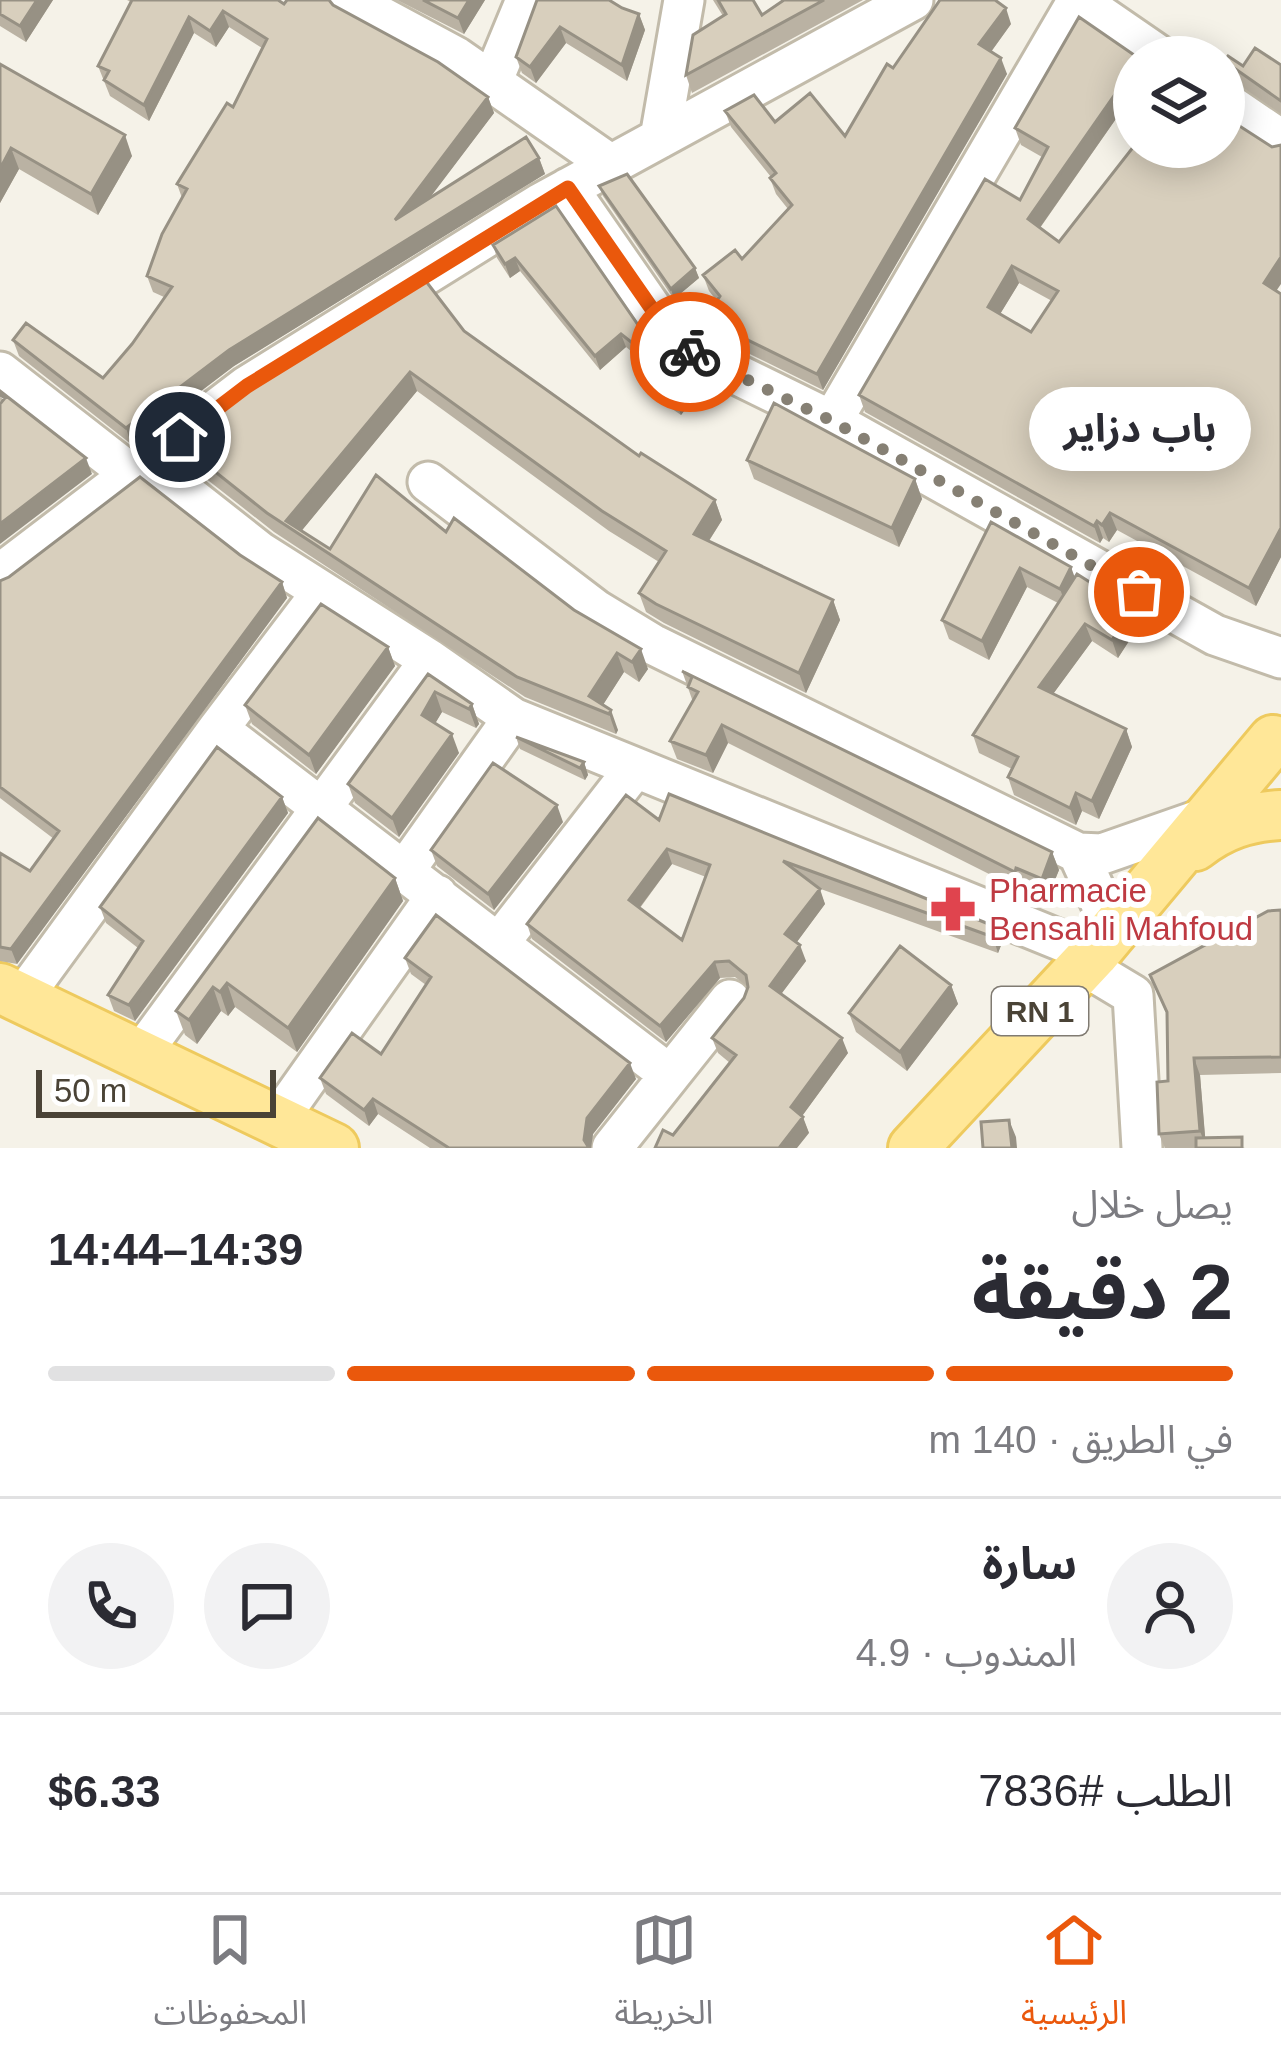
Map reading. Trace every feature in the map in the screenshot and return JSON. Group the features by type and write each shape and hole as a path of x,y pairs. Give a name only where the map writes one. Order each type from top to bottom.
{"main road":[{"path":"1277,736 1264,772 1281,812"},
{"name":"RN 1","path":"913,1148 1097,950 1277,736"},
{"name":"RN 1","path":"1163,872 1212,832 1250,817 1281,812"},
{"path":"11,993 334,1148"}],"street":[{"path":"350,0 456,57 611,165"},
{"path":"492,82 526,0"},
{"path":"660,138 684,0"},
{"path":"0,574 247,386 568,188 913,0"},
{"path":"832,421 1078,0 1130,36"},
{"path":"1245,115 1281,140"},
{"path":"568,188 677,345 832,421 1215,635 1281,658"},
{"path":"0,372 260,552 513,718 1097,950"},
{"path":"428,482 596,610 652,644 1078,853 1102,854 1208,818"},
{"path":"11,993 322,592"},
{"path":"140,1055 430,660"},
{"path":"405,870 513,718"},
{"path":"218,729 670,1075"},
{"path":"499,943 635,768"},
{"path":"1078,853 1097,950 1133,995 1142,1148"},
{"path":"277,1121 437,895"},
{"path":"612,1148 730,1000"}],"building":[{"path":"0,0 37,0 20,26 0,14"},
{"path":"132,0 278,0 284,4 287,0 329,0 438,62 488,97 395,220 526,137 539,158 229,350 126,428 13,340 26,323 103,378 132,344 172,287 147,276 162,234 187,189 177,184 227,103 233,107 267,39 223,11 210,31 189,17 144,105 104,80 109,71 98,66"},
{"path":"423,0 469,0 458,18"},
{"path":"537,0 609,0 639,14 622,65 560,27 530,67 516,57"},
{"path":"718,0 753,0 762,15 784,0 824,0 686,75 693,35 726,14"},
{"path":"940,0 995,0 1006,8 979,44 1001,58 817,374 705,319 720,296 703,275 735,250 742,259 792,205 770,178 776,173 725,111 754,95 775,122 810,93 845,136 887,64 893,68"},
{"path":"1079,17 1113,40 1113,97 1028,219 1059,242 1117,168 1245,168 1245,130 1272,147 1281,145 1281,257 1264,283 1281,294 1281,528 1249,588 1110,513 1102,525 1097,521 1094,526 859,395 985,179 1020,200 1048,147 1015,128","holes":["1012,266 1058,291 1031,332 988,307"]},
{"path":"1255,48 1281,65 1281,101 1245,76 1245,63"},
{"path":"0,64 125,135 91,194 11,148 0,169"},
{"path":"627,174 695,268 671,289 599,186"},
{"path":"556,206 652,345 700,372 676,402 661,391 672,374 621,334 595,356 515,258 505,264 493,245"},
{"path":"425,280 464,331 639,456 715,500 694,534 833,600 799,673 639,593 666,551 602,511 410,372 286,521 330,549 376,475 446,532 454,518 574,610 641,649 632,662 617,653 589,696 611,710 609,714 517,677 267,513 179,443 254,386"},
{"path":"0,391 86,458 0,524 0,404 5,398"},
{"path":"774,403 915,479 892,528 747,460"},
{"path":"140,477 282,582 11,949 0,947 0,853 30,871 59,831 0,787 0,581"},
{"path":"991,522 1071,567 1060,589 1020,568 982,641 942,620"},
{"path":"1077,574 1132,609 1112,640 1085,624 1039,687 1126,729 1092,801 1076,793 1070,808 1008,777 1018,757 973,735"},
{"path":"321,604 388,647 309,755 245,705"},
{"path":"682,671 1052,852 1042,879 1016,868 1015,872 722,725 706,755 670,741 698,692 688,687 692,677"},
{"path":"428,674 472,704 469,709 435,692 422,715 452,734 392,818 348,784"},
{"path":"516,737 584,762 580,768"},
{"path":"217,747 282,797 129,1005 108,995 143,941 100,907"},
{"path":"493,763 557,805 488,894 431,850"},
{"path":"669,794 996,927 993,937 783,861 820,889 785,934 800,945 770,986 842,1038 791,1107 803,1117 779,1148 655,1148 663,1130 673,1135 736,1055 712,1038 744,998 746,975 729,961 715,962 660,1026 527,924 626,795 659,820","holes":["667,849 710,865 682,940 629,900"]},
{"path":"318,818 395,878 288,1028 227,983 220,992 213,987 189,1020 176,1011"},
{"path":"1281,910 1281,1057 1194,1058 1200,1131 1159,1134 1157,1082 1168,1081 1167,1012 1150,975 1268,911"},
{"path":"436,915 630,1063 587,1118 584,1140 589,1148 449,1148 373,1099 364,1110 320,1078 352,1033 381,1054 431,977 405,958"},
{"path":"900,946 951,985 900,1052 849,1013"},
{"path":"1009,1120 1012,1148 983,1148 981,1122"},
{"path":"1242,1137 1242,1148 1196,1148 1196,1138"}],"way so far":[{"path":"690,352 832,421 1139,592"}],"place":[{"name":"باب دزاير","path":"1139,592"},
{"name":"Pharmacie Bensahli Mahfoud","path":"953,909"}],"route":[{"path":"180,437 247,386 568,188 677,345 690,352"}]}
